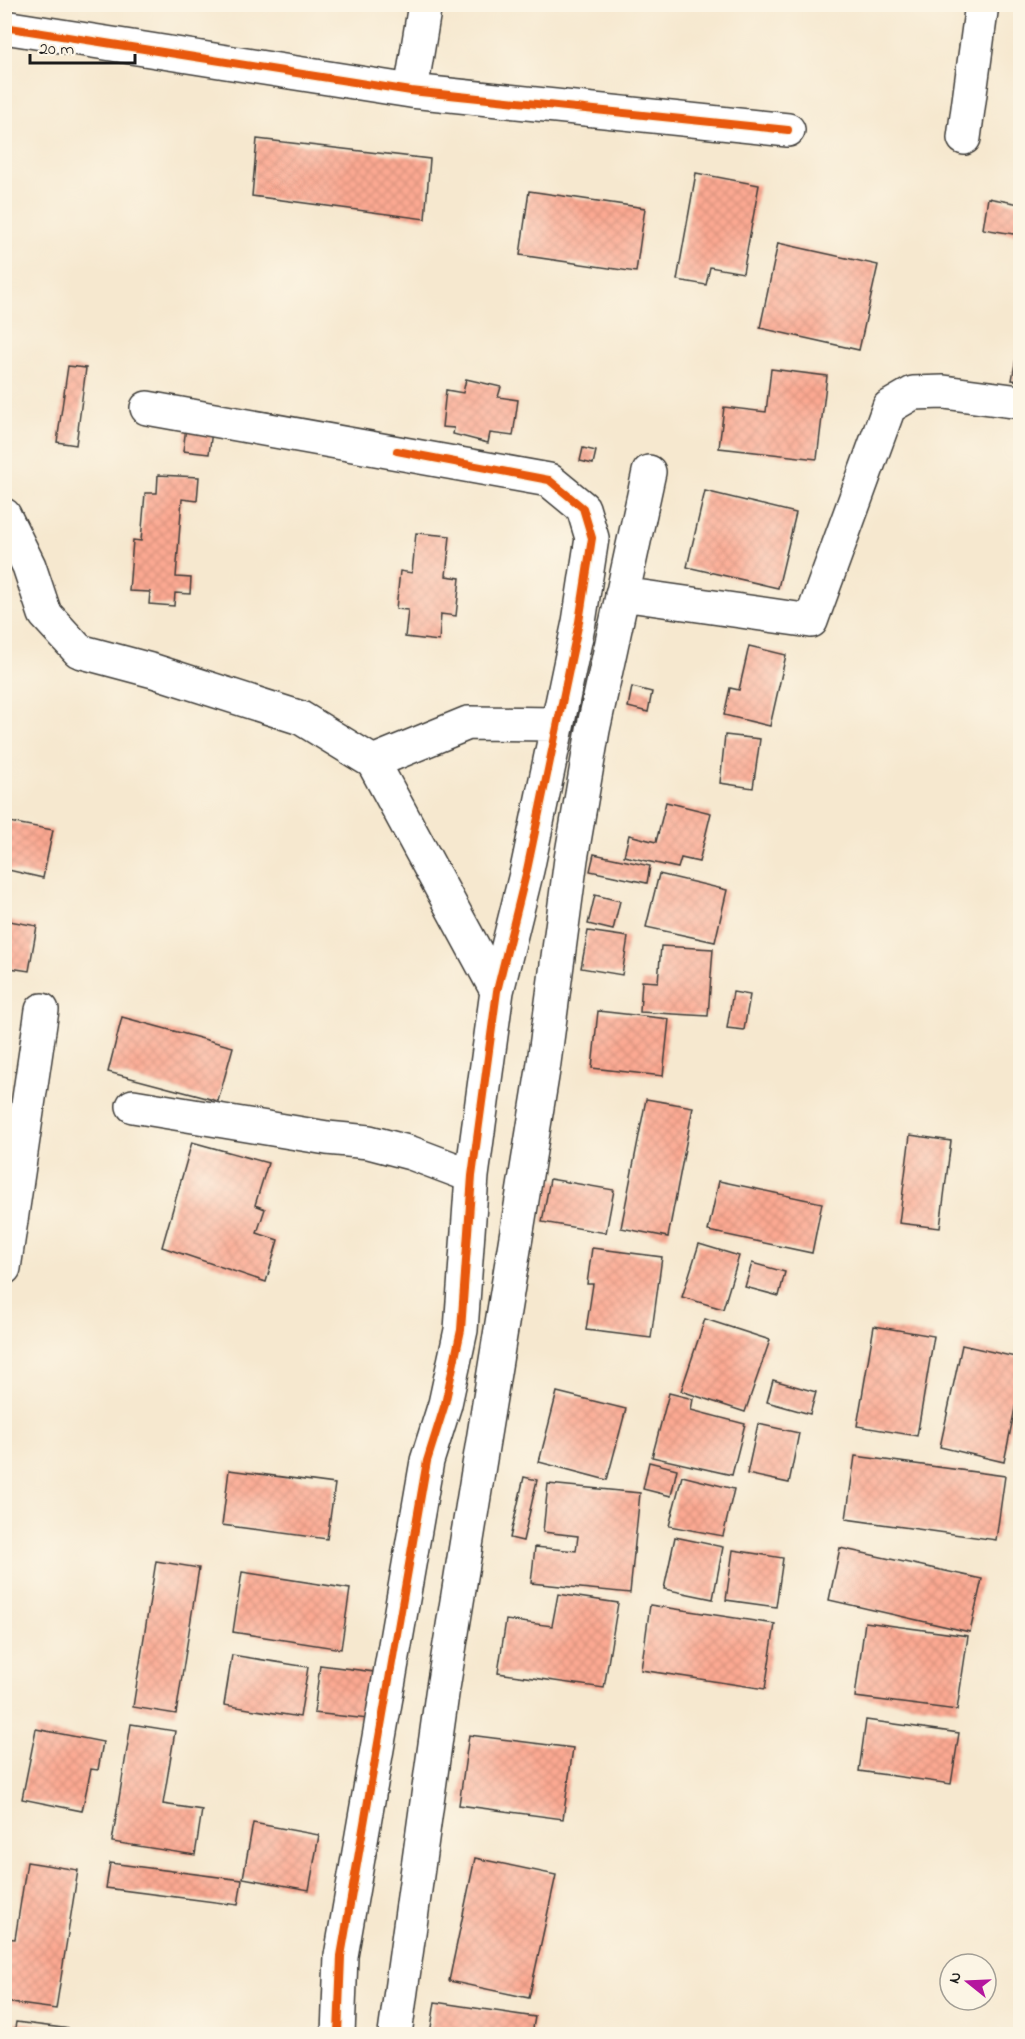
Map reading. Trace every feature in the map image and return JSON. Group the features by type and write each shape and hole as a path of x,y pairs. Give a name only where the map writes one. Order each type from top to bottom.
{"street":[{"path":"411,91 425,4"},
{"path":"964,138 982,4"},
{"path":"4,27 411,91 788,130"},
{"path":"622,594 811,621 889,407 913,393 944,392 1020,402"},
{"path":"147,408 549,480 583,508 592,538 579,622 527,870 497,991 472,1176 461,1330 445,1404 427,1461 341,1956 338,2034"},
{"path":"394,2034 473,1494 488,1421 543,1070 571,859 593,730 649,472"},
{"path":"4,515 29,567 45,614 79,651 154,671 301,718 373,762 497,991"},
{"path":"373,762 468,723 556,724"},
{"path":"4,1268 42,1010"},
{"path":"133,1106 327,1138 369,1142 411,1153 472,1176"}],"building":[{"path":"257,139 430,159 425,219 252,196"},
{"path":"696,173 759,185 743,273 710,267 706,285 677,280"},
{"path":"529,191 645,208 636,272 520,255"},
{"path":"988,198 1020,204 1020,235 983,229"},
{"path":"778,243 878,265 859,350 760,328"},
{"path":"1020,342 1020,381 1012,380"},
{"path":"68,366 86,368 76,445 57,442"},
{"path":"771,369 827,376 817,459 719,448 724,407 766,412"},
{"path":"466,379 501,387 498,397 518,400 513,436 490,433 488,443 453,434 454,428 442,427 446,390 463,393"},
{"path":"186,427 212,431 209,454 183,451"},
{"path":"583,448 596,451 593,464 580,461"},
{"path":"158,475 199,477 197,501 182,499 176,577 191,578 190,594 175,593 174,606 149,604 150,592 129,591 133,540 141,541 145,493 157,493"},
{"path":"705,491 796,513 778,588 687,567"},
{"path":"416,533 450,536 446,576 460,578 456,616 441,614 439,641 405,637 408,610 396,609 400,571 412,573"},
{"path":"749,646 786,655 770,726 724,715 730,688 739,690"},
{"path":"632,687 652,692 648,712 628,707"},
{"path":"725,735 760,739 753,788 720,783"},
{"path":"666,802 711,813 699,862 681,858 678,868 624,856 629,835 656,842"},
{"path":"4,821 53,830 43,878 4,869"},
{"path":"594,854 650,866 647,883 590,871"},
{"path":"659,874 727,890 715,942 646,927"},
{"path":"595,895 620,901 613,930 588,924"},
{"path":"4,920 37,926 29,971 4,967"},
{"path":"588,931 628,937 622,975 581,968"},
{"path":"661,946 713,949 708,1016 640,1012 642,981 658,982"},
{"path":"733,992 750,995 744,1030 727,1028"},
{"path":"598,1011 669,1019 663,1076 592,1068"},
{"path":"122,1017 233,1047 218,1101 108,1072"},
{"path":"646,1099 693,1107 668,1237 621,1228"},
{"path":"910,1135 951,1141 940,1228 899,1223"},
{"path":"192,1142 268,1163 255,1205 265,1209 257,1233 278,1240 266,1282 162,1247"},
{"path":"550,1179 614,1190 606,1233 542,1222"},
{"path":"719,1181 822,1203 812,1253 708,1231"},
{"path":"699,1244 739,1256 723,1309 682,1297"},
{"path":"592,1248 662,1257 651,1338 586,1330 593,1284 587,1284"},
{"path":"752,1263 785,1272 779,1296 745,1287"},
{"path":"705,1319 770,1340 745,1412 681,1391"},
{"path":"874,1326 934,1336 917,1436 857,1426"},
{"path":"962,1345 1020,1358 1020,1384 1004,1462 940,1447"},
{"path":"773,1380 816,1392 810,1414 767,1402"},
{"path":"557,1392 626,1409 607,1480 539,1462"},
{"path":"669,1393 693,1399 691,1410 745,1424 732,1475 652,1457"},
{"path":"758,1424 799,1433 789,1483 747,1474"},
{"path":"855,1456 1005,1476 996,1540 846,1519"},
{"path":"649,1462 677,1469 671,1496 643,1489"},
{"path":"229,1470 335,1484 327,1539 222,1525"},
{"path":"682,1476 734,1489 723,1536 669,1526"},
{"path":"524,1477 537,1480 523,1541 510,1538"},
{"path":"548,1484 640,1493 630,1593 531,1583 535,1547 576,1551 578,1536 543,1532"},
{"path":"675,1537 723,1547 713,1599 664,1589"},
{"path":"840,1548 982,1579 970,1632 829,1600"},
{"path":"733,1550 783,1558 776,1607 726,1600"},
{"path":"156,1561 199,1568 176,1714 133,1707"},
{"path":"242,1572 350,1589 341,1649 233,1632"},
{"path":"558,1594 618,1603 604,1688 498,1673 506,1620 552,1626"},
{"path":"650,1605 775,1624 765,1689 641,1670"},
{"path":"865,1622 968,1636 957,1710 855,1697"},
{"path":"232,1655 308,1667 300,1717 224,1705"},
{"path":"320,1665 374,1672 368,1719 314,1713"},
{"path":"866,1720 959,1733 951,1784 859,1771"},
{"path":"131,1724 175,1731 163,1804 202,1810 195,1855 112,1842"},
{"path":"36,1729 103,1742 98,1770 91,1769 82,1811 22,1799"},
{"path":"469,1735 573,1748 563,1819 459,1805"},
{"path":"253,1823 319,1835 309,1890 243,1878"},
{"path":"475,1858 556,1875 529,1998 449,1981"},
{"path":"27,1862 78,1870 56,2009 4,2002 9,1963 4,1962 4,1938 15,1939"},
{"path":"110,1863 242,1880 238,1905 106,1888"},
{"path":"435,2002 535,2017 532,2034 430,2034"},
{"path":"16,2022 78,2030 78,2034 14,2034"}],"cycle path":[{"path":"4,27 411,91 788,130"},
{"path":"338,2034 341,1956 427,1461 445,1404 461,1330 472,1176 497,991 527,870 579,622 592,538 583,508 549,480 397,451"}]}
